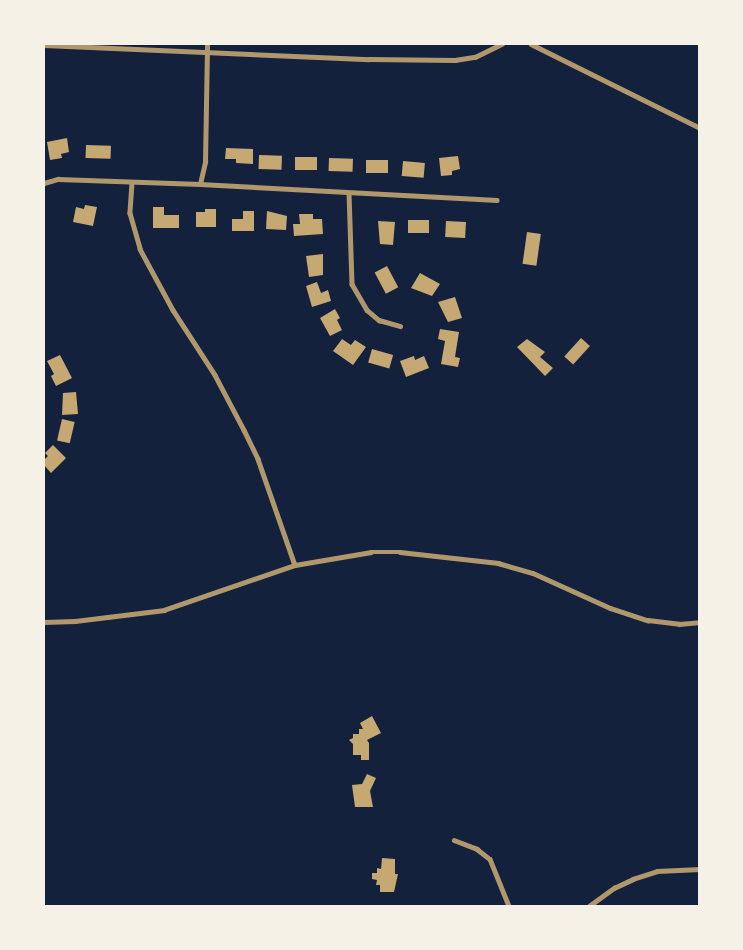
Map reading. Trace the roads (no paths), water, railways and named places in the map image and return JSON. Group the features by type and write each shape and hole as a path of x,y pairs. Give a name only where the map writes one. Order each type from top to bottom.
{"street":[{"path":"200,184 205,162 207,44"},
{"path":"44,45 207,53 455,60 475,57 502,44"},
{"path":"531,44 699,128"},
{"path":"44,183 58,179 200,184 497,200"},
{"path":"132,183 130,213 140,249 173,310 215,375 244,429 258,459 295,565"},
{"path":"349,193 352,284 367,310 379,320 400,326"},
{"path":"44,622 75,621 164,610 295,565 371,552 461,557 498,563 533,573 610,608 648,620 679,624 699,622"},
{"path":"454,840 477,849 490,859 509,906"},
{"path":"589,906 614,888 657,871 699,870"}]}
